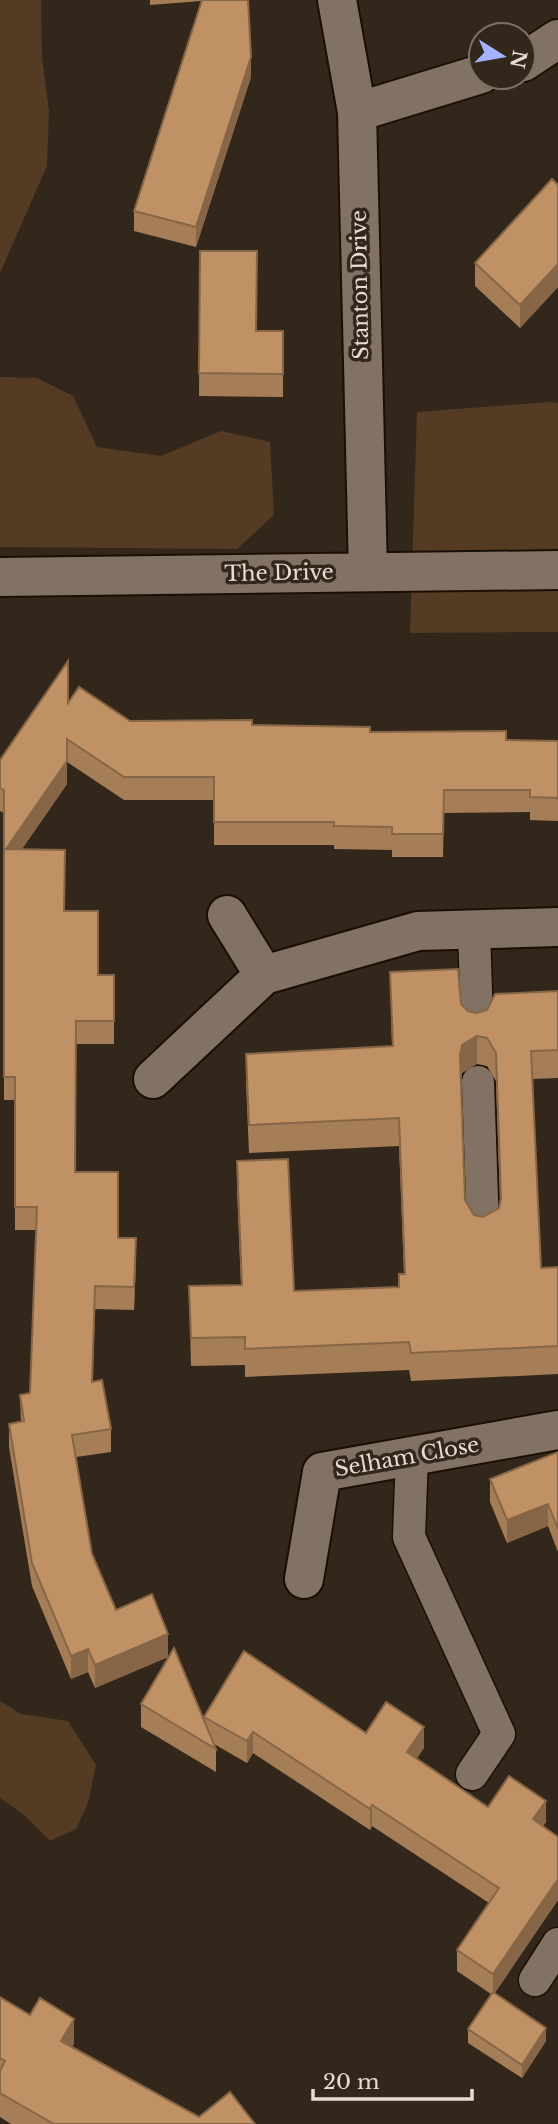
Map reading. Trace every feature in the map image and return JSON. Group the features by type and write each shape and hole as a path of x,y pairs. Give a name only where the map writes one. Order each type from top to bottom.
{"street":[{"name":"Stanton Drive","path":"337,0 357,112 368,572"},
{"path":"537,53 558,39"},
{"path":"357,112 467,78"},
{"name":"The Drive","path":"0,577 558,570"},
{"path":"227,915 264,975"},
{"path":"153,1079 264,975 418,930 558,926"},
{"name":"Selham Close","path":"304,1579 322,1472 558,1430"}],"lane":[{"path":"474,929 477,1023"},
{"path":"478,1082 483,1227"},
{"path":"412,1455 409,1536 499,1734 472,1774"},
{"path":"535,1980 558,1944"}],"shaded area":[{"path":"0,0 41,0 42,57 49,111 47,166 0,273"},
{"path":"0,377 37,378 73,396 97,447 161,456 221,431 270,442 274,515 237,549 0,547"},
{"path":"558,403 558,632 410,633 417,412"},
{"path":"0,1701 21,1714 68,1721 96,1765 88,1803 76,1829 50,1841 24,1815 0,1798"}],"building":[{"path":"202,0 248,0 251,57 196,227 134,211"},
{"path":"552,179 558,185 558,264 520,305 475,263"},
{"path":"200,251 257,251 256,331 283,331 283,374 199,373"},
{"path":"68,661 68,703 79,687 130,721 252,720 252,725 370,727 370,732 506,731 506,740 558,741 558,798 530,797 530,790 444,790 443,834 392,834 392,827 334,826 334,822 214,822 214,777 124,777 67,739 67,761 6,849 65,850 64,911 98,911 98,975 114,975 114,1021 76,1021 75,1172 118,1172 118,1238 136,1238 134,1287 95,1286 92,1382 102,1380 111,1429 72,1435 92,1554 116,1610 152,1594 168,1634 95,1665 88,1649 71,1656 32,1563 9,1424 24,1421 20,1395 30,1393 37,1207 15,1207 15,1077 4,1077 4,790 0,788 0,760"},
{"path":"458,969 461,1004 468,1011 477,1013 487,1010 495,994 558,991 558,1050 531,1051 541,1268 558,1267 558,1346 411,1353 409,1342 245,1349 245,1337 191,1338 189,1286 242,1285 237,1161 288,1159 294,1291 399,1287 399,1274 405,1274 399,1118 249,1125 246,1054 393,1046 390,972","holes":["477,1036 487,1038 496,1053 501,1198 499,1208 483,1217 474,1215 465,1200 460,1055 462,1045"]},
{"path":"558,1452 558,1529 548,1504 507,1520 490,1479"},
{"path":"174,1648 216,1749 141,1704"},
{"path":"244,1651 366,1733 386,1702 424,1727 407,1752 488,1807 509,1776 546,1801 533,1819 558,1837 558,1879 493,1974 457,1950 499,1888 372,1805 370,1809 253,1732 247,1741 204,1717"},
{"path":"493,1992 546,2028 522,2065 468,2029"},
{"path":"0,1997 30,2015 40,1998 74,2019 61,2041 199,2117 230,2092 255,2124 54,2124 0,2093 0,2071 5,2061 0,2058"}]}
